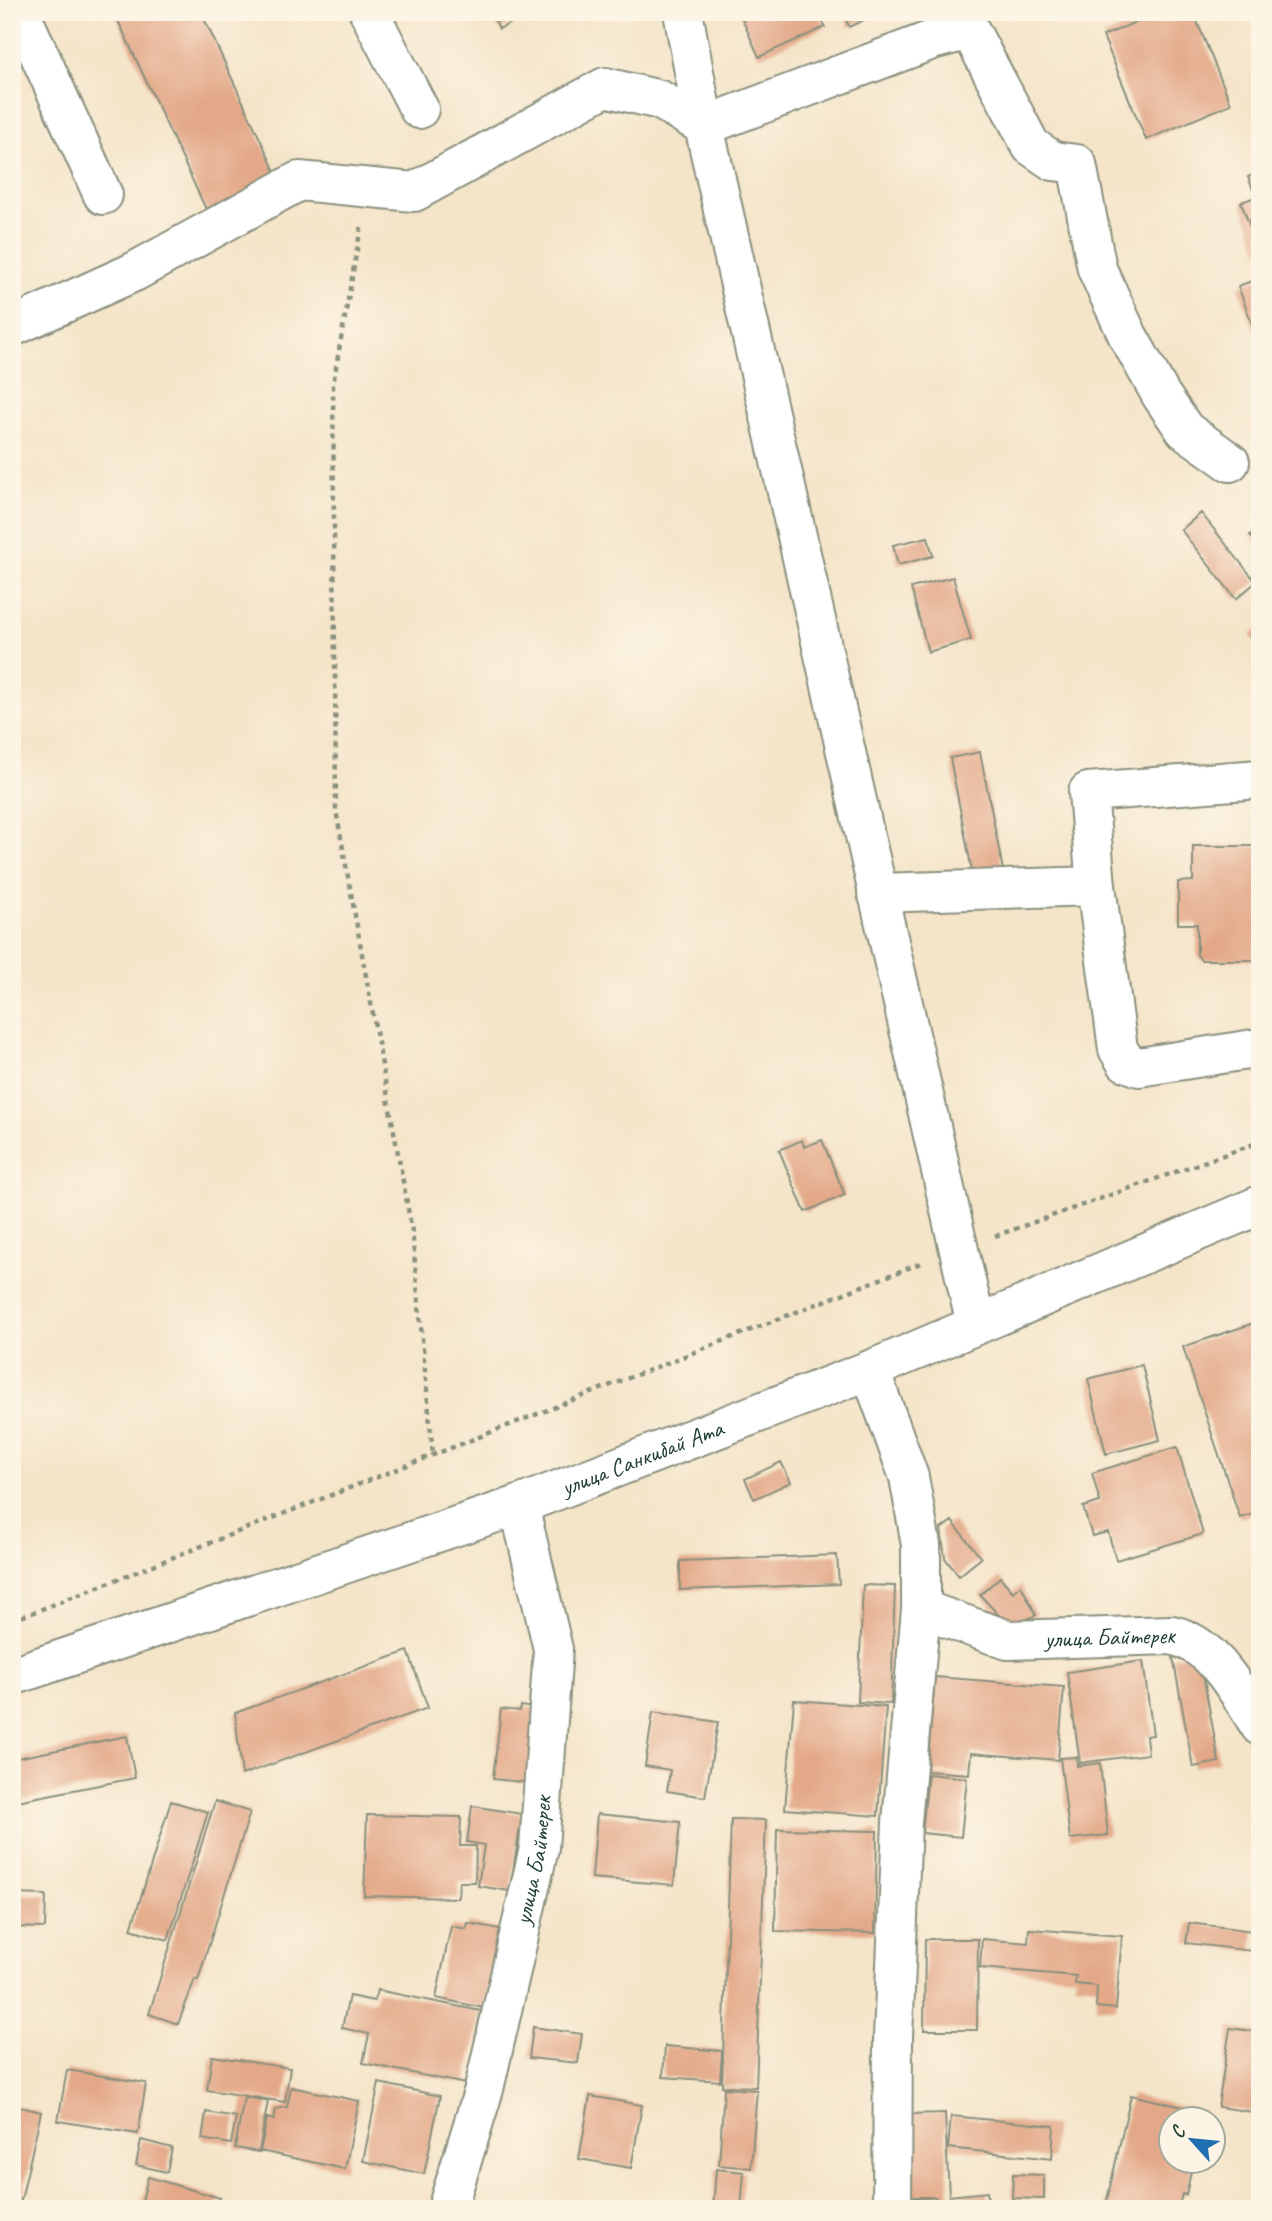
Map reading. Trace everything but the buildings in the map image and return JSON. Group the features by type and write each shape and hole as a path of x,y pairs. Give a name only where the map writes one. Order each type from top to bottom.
{"street":[{"path":"20,12 103,195"},
{"path":"369,12 419,109"},
{"path":"683,12 704,126 976,1325"},
{"path":"704,126 932,40 970,30 1031,146 1053,161 1077,164 1097,268 1128,336 1161,395 1185,430 1230,462"},
{"path":"12,327 134,272 299,181 414,192 605,87 660,100 704,126"},
{"path":"1260,779 1088,792 1096,886 1118,1049 1126,1062 1139,1067 1260,1048"},
{"path":"877,893 1096,886"},
{"name":"улица Санкибай Ата","path":"12,1676 519,1505 870,1370 1260,1205"},
{"path":"870,1370 909,1477 921,1545 920,1609 902,1822 893,2038 892,2209"},
{"name":"улица Байтерек","path":"447,2209 484,2089 539,1849 553,1649 519,1505"},
{"name":"улица Байтерек","path":"920,1609 1008,1640 1172,1635 1190,1639 1225,1674 1260,1726"}],"path":[{"path":"368,188 333,384 336,810 412,1231 433,1455"},
{"path":"12,1618 24,1616 958,1249 1260,1142"}]}
